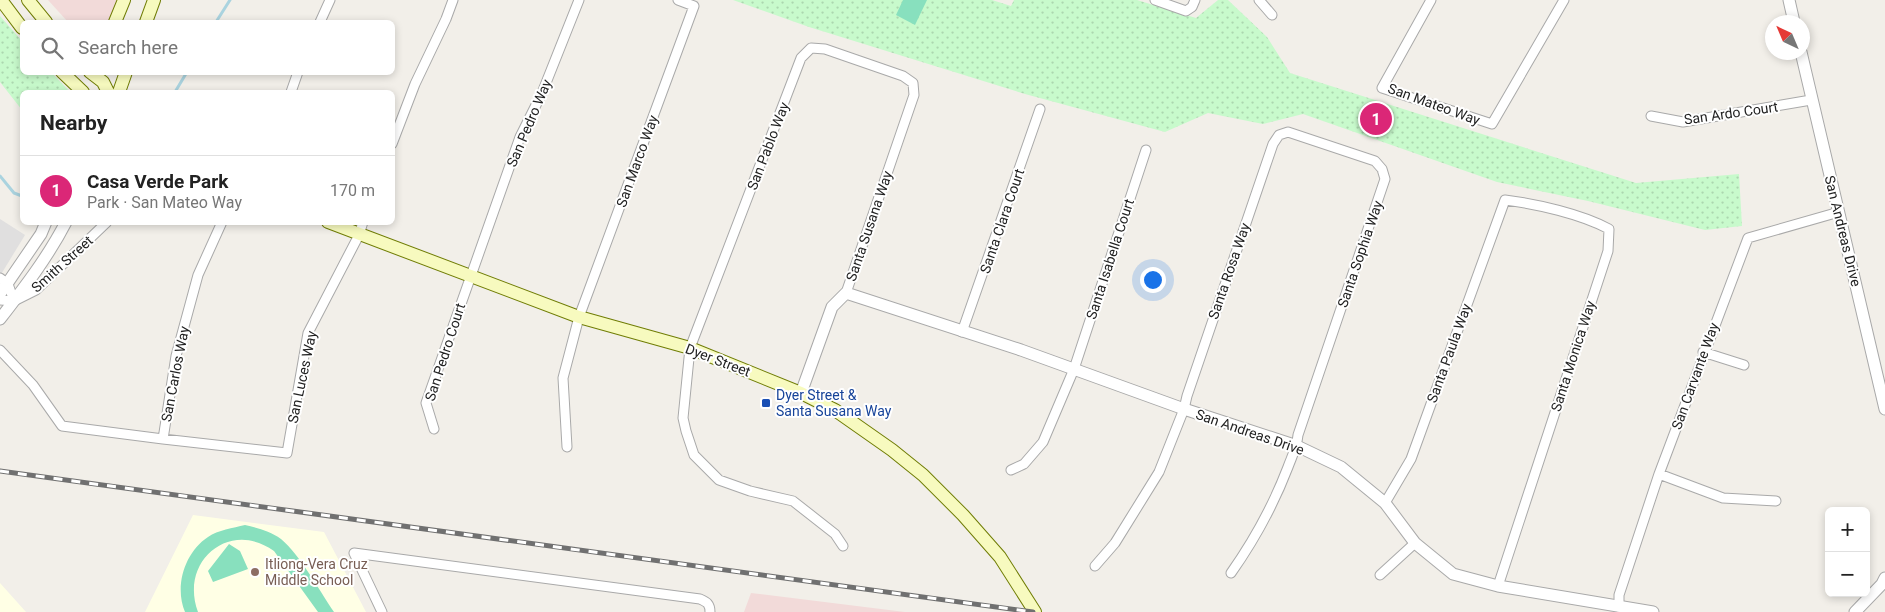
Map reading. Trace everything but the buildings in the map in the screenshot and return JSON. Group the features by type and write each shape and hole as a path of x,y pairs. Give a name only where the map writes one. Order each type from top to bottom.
{"main road":[{"path":"0,0 20,25"},
{"path":"28,0 44,20"},
{"path":"116,20 124,0"},
{"path":"125,20 132,0"},
{"path":"147,20 154,0"},
{"path":"65,75 81,90"},
{"path":"93,75 104,85"},
{"path":"120,90 125,75"},
{"name":"Dyer Street","path":"344,225 361,228 471,276 580,317 690,348 801,393 834,410 892,450 923,475 964,515 1000,557 1035,612"}],"street":[{"path":"321,20 330,0"},
{"path":"395,136 415,84 453,0"},
{"name":"San Pedro Way","path":"471,276 520,137 542,93 579,0"},
{"name":"San Marco Way","path":"567,447 564,378 580,317 694,6 678,0"},
{"path":"1155,0 1186,11 1194,4"},
{"path":"1259,0 1272,15"},
{"name":"San Mateo Way","path":"1431,0 1382,88 1492,124 1564,0"},
{"path":"1789,0 1792,15"},
{"name":"San Pablo Way","path":"843,546 835,534 793,501 750,491 719,480 694,454 683,418 690,348 801,58 811,48 825,49 903,76 913,83"},
{"name":"San Andreas Drive","path":"1803,60 1885,408"},
{"path":"292,90 297,75"},
{"name":"Santa Susana Way","path":"801,393 832,307 846,293 914,95 913,83"},
{"name":"San Ardo Court","path":"1651,116 1683,122 1811,100"},
{"name":"Santa Clara Court","path":"962,332 1040,109"},
{"name":"Santa Sophia Way","path":"1231,573 1244,555 1274,502 1297,446 1298,434 1385,180 1382,169 1375,161 1288,132 1279,135"},
{"name":"Santa Rosa Way","path":"1095,566 1114,543 1159,472 1184,409 1272,144 1279,135"},
{"name":"Santa Isabella Court","path":"1011,470 1024,464 1043,442 1074,369 1146,150"},
{"name":"Santa Paula Way","path":"1385,503 1411,458 1505,200"},
{"name":"Santa Monica Way","path":"1498,586 1608,251 1609,229 1598,223 1528,203 1505,200"},
{"name":"San Carvante Way","path":"1618,607 1619,595 1659,474 1703,352 1748,238 1839,212"},
{"name":"Smith Street","path":"0,294 4,281 41,234 45,225"},
{"name":"Smith Street","path":"0,319 54,244 64,225"},
{"name":"Smith Street","path":"14,301 36,290 104,225"},
{"name":"San Carlos Way","path":"221,225 198,275 176,356 163,439 287,453"},
{"name":"San Luces Way","path":"287,453 308,333 361,228"},
{"name":"San Pedro Court","path":"434,429 426,403 471,276"},
{"path":"4,281 14,301"},
{"name":"San Andreas Drive","path":"846,293 1021,350 1184,409 1297,446 1340,466 1385,503 1415,543 1453,574 1498,586 1653,612"},
{"path":"0,300 14,301"},
{"path":"0,350 33,385 62,426 163,439"},
{"path":"1703,352 1744,365"},
{"path":"1659,474 1724,498 1776,501"},
{"path":"1380,575 1415,543"},
{"path":"382,612 354,553 700,599 706,601 710,606 710,612"},
{"path":"1856,612 1882,584 1885,578"}],"shaded area":[{"path":"48,0 119,0 112,20 66,20"},
{"path":"0,219 25,235 0,276"},
{"name":"Itliong-Vera Cruz Middle School","path":"193,515 324,532 366,612 145,612"},
{"path":"0,583 26,612 0,612"},
{"path":"751,593 905,612 744,612"}],"green space":[{"path":"733,0 992,0 1011,6 1014,0 1137,0 1196,18 1218,0 1228,0 1267,37 1290,73 1636,183 1739,174 1742,226 1705,230 1588,201 1497,182 1303,114 1263,124 1208,113 1165,132 1025,94 809,27"},
{"path":"903,0 927,0 915,25 896,15"},
{"path":"0,16 20,39 20,75 54,75 68,90 20,90 20,107 0,82"},
{"path":"245,525 263,530 281,539 302,563 334,612 318,612 274,551 257,542 241,540 226,543 212,550 202,562 196,576 194,593 198,612 185,612 182,602 181,581 193,551 200,543 212,535"},
{"path":"229,544 240,551 248,569 213,582 208,571"}],"waterway":[{"path":"217,20 230,0"},
{"path":"176,90 185,75"},
{"path":"0,176 14,193 20,195"}],"railway":[{"path":"0,471 1033,612"}],"place":[{"name":"Casa Verde Park","path":"1376,119"},
{"name":"Dyer Street & Santa Susana Way","path":"766,403"},
{"name":"Itliong-Vera Cruz Middle School","path":"255,572"}]}
